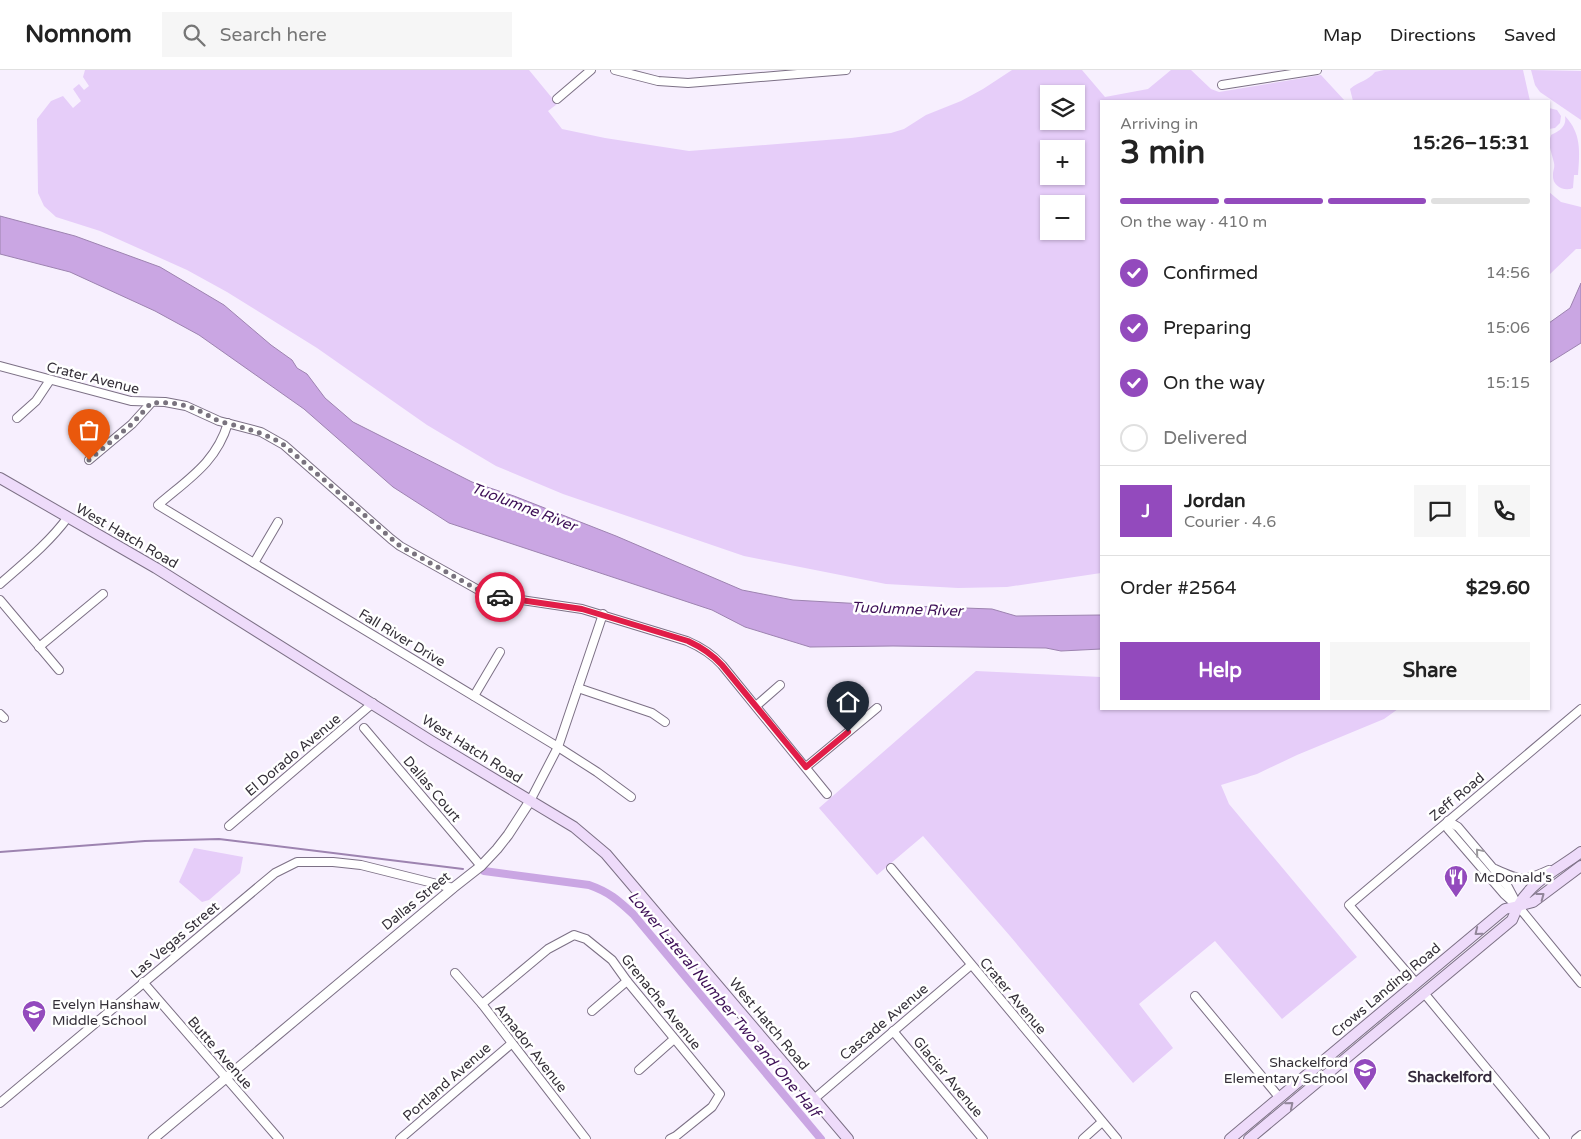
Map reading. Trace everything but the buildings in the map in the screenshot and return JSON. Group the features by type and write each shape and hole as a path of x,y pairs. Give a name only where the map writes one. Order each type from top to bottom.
{"main road":[{"name":"West Hatch Road","path":"0,478 156,568 431,741 574,827 606,854 848,1139"},
{"name":"Crows Landing Road","path":"1252,1138 1512,920 1525,893 1556,868 1581,852"},
{"name":"Crows Landing Road","path":"1230,1139 1505,910 1533,902 1581,866"},
{"path":"1374,1034 1388,1016 1417,989 1416,983"}],"street":[{"path":"556,99 590,70"},
{"path":"615,70 664,82 688,83 846,70"},
{"path":"1260,70 1260,79"},
{"path":"1222,85 1317,70"},
{"name":"Crater Avenue","path":"0,366 131,401 165,402 186,406 219,421 261,432 284,445 396,543 482,592 494,596 576,608 603,614 688,641 698,646 715,658 827,794"},
{"path":"17,418 36,401 50,380"},
{"path":"89,460 132,424 151,403"},
{"name":"Fall River Drive","path":"228,423 219,446 206,463 158,505 558,747 631,797"},
{"path":"0,584 44,545 68,517"},
{"path":"254,563 278,522"},
{"path":"39,647 103,594"},
{"path":"0,600 59,670"},
{"name":"Dallas Street","path":"152,1139 481,866 508,835 530,801 558,747 603,614"},
{"path":"474,696 500,652"},
{"path":"756,706 780,685"},
{"path":"578,688 652,713 665,722"},
{"name":"El Dorado Avenue","path":"229,826 373,703"},
{"path":"806,767 877,708"},
{"name":"Zeff Road","path":"1416,983 1349,904 1581,709"},
{"name":"Dallas Court","path":"364,728 481,866"},
{"path":"1448,821 1458,827 1508,887 1518,906"},
{"path":"1448,821 1448,829 1504,894 1518,906 1581,983"},
{"name":"Las Vegas Street","path":"0,1103 275,873 297,862 333,862 362,865 453,888"},
{"name":"Crater Avenue","path":"891,868 1116,1139"},
{"path":"1492,868 1515,878 1528,880 1556,868"},
{"name":"Grenache Avenue","path":"482,1004 548,949 574,935 586,939 612,960 674,1040 720,1094 712,1107 670,1139"},
{"name":"Cascade Avenue","path":"814,1099 971,965"},
{"name":"Amador Avenue","path":"455,974 482,1004 586,1139"},
{"path":"592,1011 627,981"},
{"name":"Butte Avenue","path":"143,982 279,1139"},
{"path":"1424,993 1545,1139"},
{"path":"1195,996 1280,1097"},
{"name":"Glacier Avenue","path":"893,1032 983,1139"},
{"path":"639,1070 674,1040"},
{"name":"Portland Avenue","path":"400,1139 511,1044"},
{"path":"1083,1139 1102,1122"},
{"path":"1244,1127 1252,1138"},
{"path":"1576,1139 1581,1135"}],"shaded area":[{"path":"85,70 529,70 557,104 548,111 562,129 605,138 689,151 891,133 904,129 926,115 961,101 1012,70 1082,70 1105,97 1148,89 1171,70 1191,70 1211,89 1219,92 1321,75 1344,100 1100,100 1100,573 1007,587 958,588 886,584 744,556 563,494 496,466 427,425 317,348 227,292 187,270 100,231 56,217 44,206 38,193 37,119 51,101 63,96 73,108 81,101 73,89 79,84 84,90 89,86 83,77"},
{"path":"1384,70 1523,70 1530,100 1353,100 1350,89 1375,72"},
{"path":"1531,70 1581,71 1581,120 1540,92 1535,85"},
{"path":"1550,108 1557,110 1561,116 1560,123 1555,128 1550,129"},
{"path":"1565,116 1577,136 1579,150 1578,175 1574,175 1573,188 1570,189 1562,189 1554,182 1554,165 1550,149 1551,135 1564,126"},
{"path":"1550,193 1561,202 1581,207 1581,249 1576,249 1550,274"},
{"path":"976,671 1100,677 1100,710 1397,710 1384,719 1297,755 1257,774 1221,785 1229,804 1357,957 1282,1019 1215,941 1139,1004 1173,1048 1133,1083 1010,936 923,836 877,875 819,808"},
{"path":"194,848 243,857 240,873 209,900 202,902 179,882"}],"water":[{"name":"Tuolumne River","path":"0,216 75,236 160,267 224,305 271,345 292,360 297,368 307,374 325,398 353,422 472,482 514,496 616,536 742,590 793,600 992,609 1016,616 1100,615 1100,649 1061,651 1046,648 810,647 745,627 712,610 449,523 393,487 304,409 199,335 155,311 70,272 0,254"},
{"path":"1581,283 1581,343 1550,362 1550,322 1570,308"}],"waterway":[{"name":"Lower Lateral Number Two and One Half","path":"0,852 145,841 219,839 463,869"},
{"name":"Lower Lateral Number Two and One Half","path":"484,871 589,885 618,901 633,914 821,1139"}],"way so far":[{"path":"89,460 132,424 151,403 165,402 186,406 219,421 252,429 272,437 284,445 400,546 482,592 500,597"}],"place":[{"name":"McDonald's","path":"1456,898"},
{"name":"Evelyn Hanshaw Middle School","path":"34,1033"},
{"name":"Shackelford Elementary School","path":"1365,1091"}],"district":[{"name":"Shackelford","path":"1450,1077"}],"route":[{"path":"500,597 570,606 603,614 688,641 698,646 722,665 806,767 848,732"}]}
